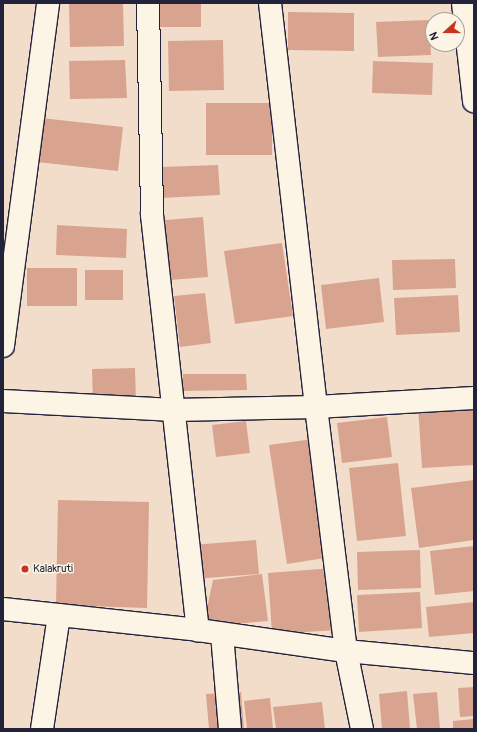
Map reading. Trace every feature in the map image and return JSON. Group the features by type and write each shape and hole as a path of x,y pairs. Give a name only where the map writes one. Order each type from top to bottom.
{"street":[{"path":"3,346 48,3"},
{"path":"148,3 152,215 198,630"},
{"path":"270,3 316,406 346,651 362,729"},
{"path":"463,3 474,102"},
{"path":"3,401 174,410 316,406 474,398"},
{"path":"3,609 198,630 346,651 474,664"},
{"path":"42,729 59,615"},
{"path":"222,634 230,729"}],"building":[{"path":"69,3 123,3 124,46 70,47"},
{"path":"156,3 201,3 201,27 157,27"},
{"path":"288,12 354,13 354,51 288,50"},
{"path":"425,20 425,52 431,52 431,55 378,57 376,22"},
{"path":"223,40 224,90 169,91 168,41"},
{"path":"125,60 127,98 70,99 69,61"},
{"path":"373,61 433,63 432,95 372,93"},
{"path":"206,103 272,103 272,155 206,155"},
{"path":"41,118 123,127 118,171 37,162"},
{"path":"218,165 220,195 161,198 160,167"},
{"path":"203,217 208,277 170,280 165,220"},
{"path":"57,225 127,229 126,258 56,255"},
{"path":"282,243 293,316 235,324 224,251"},
{"path":"455,259 456,288 393,290 392,260"},
{"path":"27,268 77,268 77,306 27,306"},
{"path":"85,270 123,270 123,300 85,300"},
{"path":"379,278 384,322 326,329 321,285"},
{"path":"205,293 211,343 180,347 174,296"},
{"path":"458,295 460,332 396,335 394,298"},
{"path":"135,368 136,402 93,404 92,369"},
{"path":"183,374 246,374 247,390 183,391"},
{"path":"474,402 474,465 422,468 418,406"},
{"path":"387,417 392,457 342,463 337,423"},
{"path":"246,421 250,453 216,457 212,425"},
{"path":"313,439 331,557 287,564 269,445"},
{"path":"398,463 406,536 357,541 349,468"},
{"path":"474,480 474,540 419,548 411,488"},
{"path":"58,500 149,502 147,608 56,605"},
{"path":"256,540 259,574 193,579 191,545"},
{"path":"474,546 474,591 435,595 430,551"},
{"path":"420,550 421,588 358,590 357,552"},
{"path":"333,568 338,630 272,634 268,573"},
{"path":"262,574 268,621 203,627 213,580"},
{"path":"420,592 422,628 359,632 357,595"},
{"path":"474,602 474,633 429,637 426,607"},
{"path":"474,687 474,716 460,717 458,688"},
{"path":"407,691 410,729 382,729 379,694"},
{"path":"241,692 244,729 209,729 206,694"},
{"path":"437,692 440,729 417,729 413,694"},
{"path":"270,698 273,729 247,729 244,701"},
{"path":"322,702 325,729 276,729 273,707"},
{"path":"474,719 474,729 453,729 453,721"}],"place":[{"name":"Kalakruti","path":"25,569"}]}
